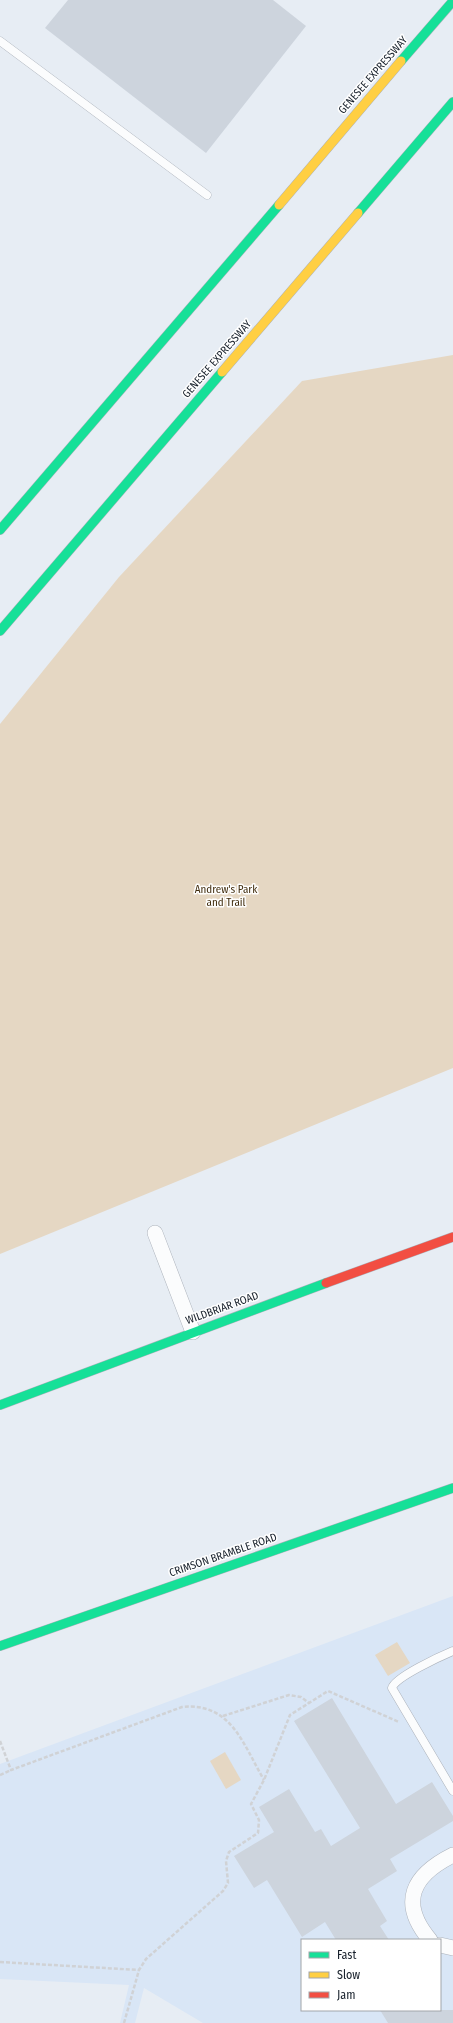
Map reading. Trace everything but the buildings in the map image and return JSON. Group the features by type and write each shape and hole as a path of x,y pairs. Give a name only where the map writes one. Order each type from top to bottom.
{"main road":[{"name":"GENESEE EXPRESSWAY","path":"0,530 453,1"},
{"name":"GENESEE EXPRESSWAY","path":"0,631 453,102"},
{"name":"WILDBRIAR ROAD","path":"0,1405 192,1332 453,1236"},
{"name":"CRIMSON BRAMBLE ROAD","path":"0,1646 453,1488"}],"street":[{"path":"156,1233 192,1332"},
{"path":"429,1939 418,1926 412,1904 418,1883 434,1864 453,1855"},
{"path":"441,1945 453,1948"}],"lane":[{"path":"0,41 206,195"},
{"path":"453,1650 430,1661 393,1685 392,1691 453,1791"}],"path":[{"path":"124,2023 139,1970 146,1959 223,1891 228,1883 226,1860 229,1852 258,1833 259,1820 251,1804 264,1780 290,1715 328,1691 415,1729"},
{"path":"223,1716 289,1695 302,1697 309,1703"},
{"path":"0,1775 182,1707 201,1707 223,1716 232,1725 264,1780"},
{"path":"0,1741 11,1770"},
{"path":"0,1962 139,1970"}],"shaded area":[{"path":"453,1596 453,2023 203,2023 144,1988 135,2023 120,2023 129,1985 0,1979 0,1764"}],"green space":[{"name":"Andrew's Park and Trail","path":"453,355 453,1068 0,1254 0,724 119,577 302,381"},
{"path":"397,1642 410,1663 388,1676 375,1655"},
{"path":"225,1752 241,1780 226,1789 210,1761"}],"traffic: fast":[{"path":"401,61 453,1"},
{"path":"358,213 453,102"},
{"path":"0,530 279,205"},
{"path":"0,631 222,372"},
{"path":"0,1405 326,1283"},
{"path":"0,1646 453,1488"}],"traffic: slow":[{"path":"279,205 401,61"},
{"path":"222,372 358,213"}],"traffic: jam":[{"path":"326,1283 453,1237"}]}
